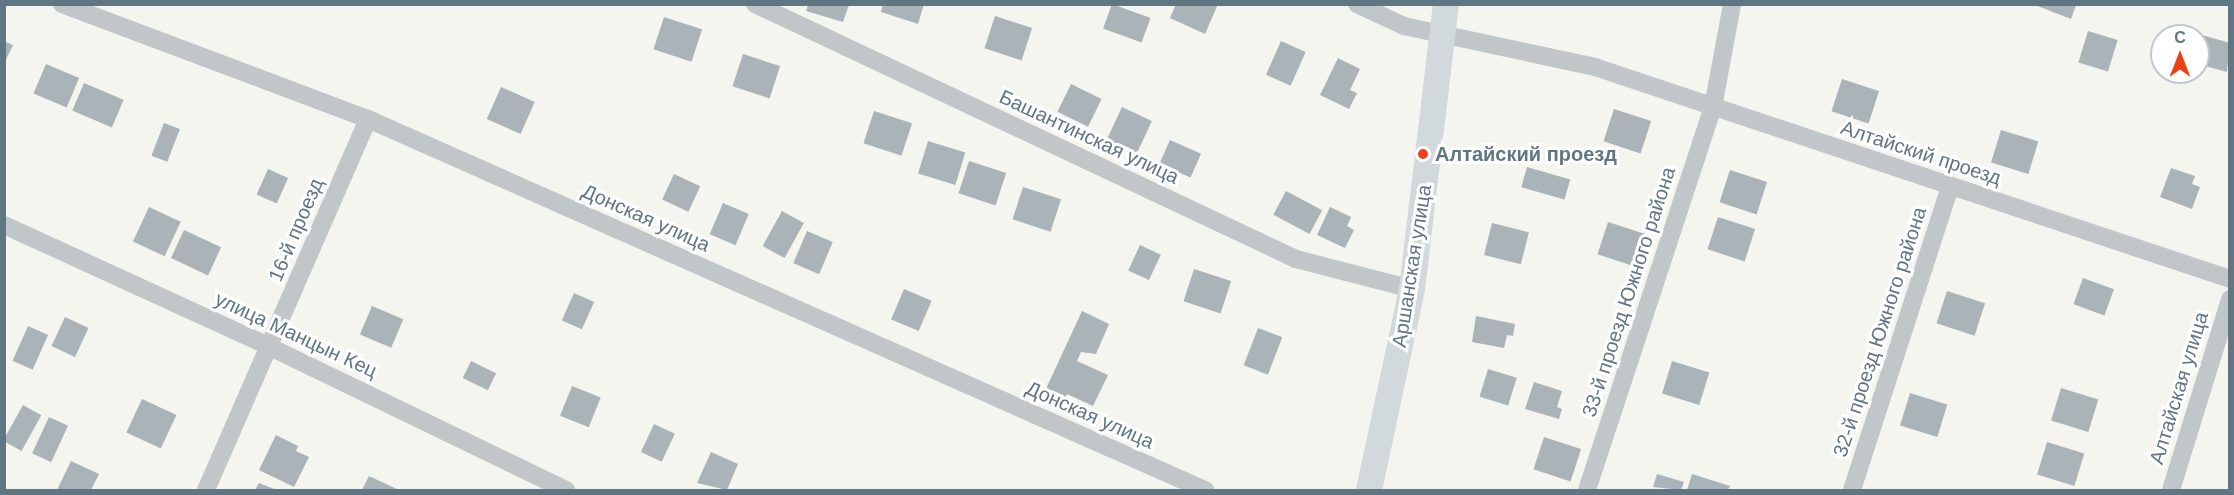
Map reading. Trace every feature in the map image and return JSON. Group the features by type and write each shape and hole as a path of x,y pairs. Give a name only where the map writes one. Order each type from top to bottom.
{"street":[{"name":"Донская улица","path":"62,4 368,119 1205,490"},
{"name":"Башантинская улица","path":"755,4 1296,259 1412,289"},
{"name":"Алтайский проезд","path":"1357,4 1404,26 1443,32 1594,68 2229,279"},
{"name":"Аршанская улица","path":"1369,490 1412,289 1446,4"},
{"name":"33-й проезд Южного района","path":"1587,490 1713,107 1732,4"},
{"name":"16-й проезд","path":"206,490 368,119"},
{"name":"32-й проезд Южного района","path":"1852,490 1950,187"},
{"name":"улица Манцын Кец","path":"4,225 270,346 566,490"},
{"name":"Алтайская улица","path":"2171,490 2229,299"},
{"path":"1369,490 1377,490"}],"building":[{"path":"883,4 924,4 918,24 881,12"},
{"path":"1112,4 1151,18 1142,42 1103,28"},
{"path":"1176,4 1218,4 1205,34 1170,18"},
{"path":"808,5 849,5 843,22 806,11"},
{"path":"2035,5 2076,5 2071,19"},
{"path":"995,16 1032,28 1022,60 984,48"},
{"path":"664,17 702,29 692,62 653,49"},
{"path":"2088,31 2118,40 2108,72 2078,63"},
{"path":"2210,37 2230,43 2227,72 2210,67"},
{"path":"4,41 13,45 4,64"},
{"path":"1281,41 1306,52 1291,86 1266,75"},
{"path":"743,54 780,66 770,98 732,86"},
{"path":"1338,58 1360,69 1350,90 1357,93 1349,109 1320,95"},
{"path":"46,64 79,78 67,108 33,93"},
{"path":"1842,79 1879,91 1869,123 1831,111"},
{"path":"84,83 124,100 112,127 72,111"},
{"path":"1071,84 1102,99 1088,127 1057,112"},
{"path":"501,87 535,102 521,134 487,119"},
{"path":"1122,107 1152,121 1137,154 1107,140"},
{"path":"1614,109 1651,121 1641,153 1603,141"},
{"path":"874,111 912,123 902,156 863,143"},
{"path":"164,123 180,129 167,162 151,156"},
{"path":"2001,130 2038,141 2028,174 1991,163"},
{"path":"1170,140 1201,154 1190,178 1159,164"},
{"path":"928,141 965,152 955,185 918,174"},
{"path":"969,161 1006,173 996,205 958,193"},
{"path":"1527,167 1570,179 1564,200 1521,187"},
{"path":"2171,168 2195,176 2192,184 2200,187 2192,209 2160,197"},
{"path":"268,169 288,178 277,204 257,195"},
{"path":"1730,170 1767,182 1757,214 1719,202"},
{"path":"674,174 700,186 688,212 662,199"},
{"path":"1023,187 1061,199 1051,232 1012,219"},
{"path":"1286,191 1322,210 1310,234 1273,215"},
{"path":"723,203 749,214 735,245 710,234"},
{"path":"149,207 181,222 165,256 133,241"},
{"path":"1330,207 1351,217 1347,226 1354,230 1345,248 1317,235"},
{"path":"782,211 804,223 784,258 763,246"},
{"path":"1718,217 1755,229 1745,261 1707,249"},
{"path":"1608,222 1645,234 1635,266 1597,254"},
{"path":"1492,223 1529,232 1521,264 1484,255"},
{"path":"184,230 221,247 208,275 171,258"},
{"path":"807,231 833,242 819,274 793,263"},
{"path":"1140,245 1161,255 1149,280 1128,270"},
{"path":"1194,269 1231,281 1221,313 1183,301"},
{"path":"2083,278 2114,289 2104,316 2073,304"},
{"path":"904,289 932,301 919,331 891,319"},
{"path":"1947,291 1985,303 1975,336 1936,323"},
{"path":"574,293 594,302 582,329 562,320"},
{"path":"372,306 403,319 391,348 360,335"},
{"path":"1082,311 1109,324 1096,354 1081,352 1077,361 1108,375 1093,406 1067,394 1064,400 1045,391"},
{"path":"1476,316 1515,324 1513,336 1507,335 1504,348 1472,342"},
{"path":"65,317 89,328 75,357 51,346"},
{"path":"28,326 48,335 33,370 13,361"},
{"path":"1258,328 1282,337 1268,375 1244,365"},
{"path":"471,361 496,373 488,390 463,378"},
{"path":"1672,361 1709,372 1699,405 1662,394"},
{"path":"1488,369 1517,378 1508,406 1480,397"},
{"path":"1534,382 1562,391 1557,407 1562,409 1559,419 1525,409"},
{"path":"572,386 601,398 589,427 560,416"},
{"path":"2061,388 2098,399 2088,432 2051,421"},
{"path":"1910,393 1947,404 1937,437 1900,426"},
{"path":"142,399 176,415 161,449 126,433"},
{"path":"23,405 41,415 21,451 4,439"},
{"path":"49,417 68,426 51,462 32,453"},
{"path":"654,424 675,434 662,462 641,452"},
{"path":"276,435 298,446 296,451 309,457 294,487 259,470"},
{"path":"1544,437 1581,449 1571,481 1533,469"},
{"path":"2047,442 2084,453 2074,486 2037,475"},
{"path":"711,452 738,464 727,490 697,483"},
{"path":"71,461 99,474 91,490 57,490"},
{"path":"1657,474 1684,482 1681,490 1653,487"},
{"path":"1692,474 1730,486 1728,490 1687,490"},
{"path":"369,476 399,490 362,490"},
{"path":"259,483 277,490 255,490"}],"place":[{"name":"Алтайский проезд","path":"1423,154"}]}
